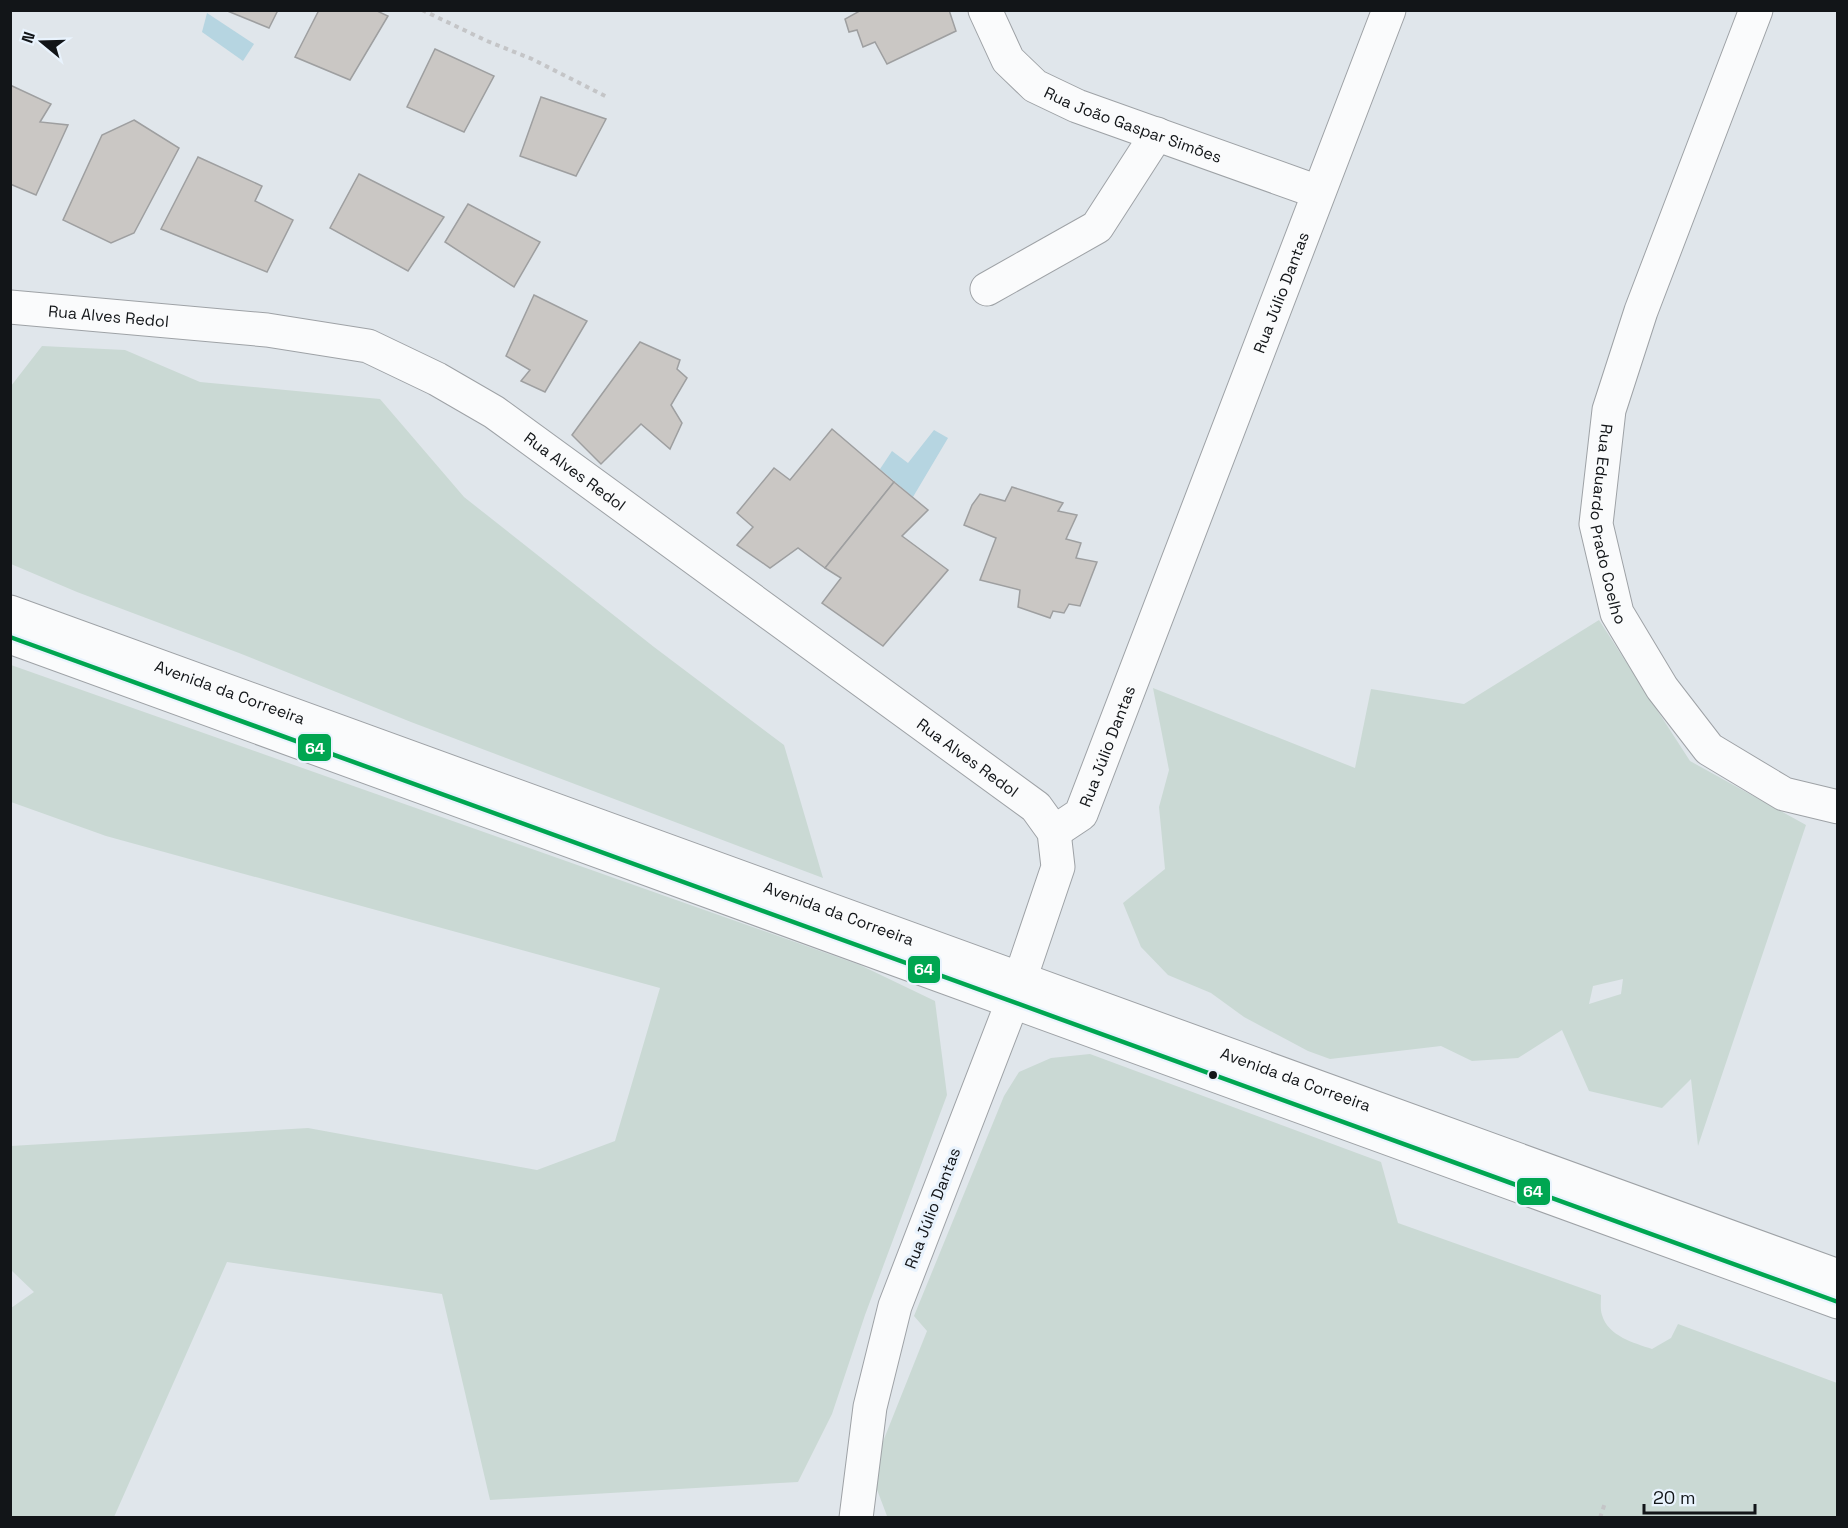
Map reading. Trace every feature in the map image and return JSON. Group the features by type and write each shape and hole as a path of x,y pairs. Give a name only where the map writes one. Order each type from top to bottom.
{"street":[{"name":"Rua João Gaspar Simões","path":"984,10 1008,60 1035,86 1077,106 1318,192"},
{"name":"Rua Júlio Dantas","path":"856,1518 870,1407 895,1306 1016,991 1058,867 1054,832 1081,814 1389,10"},
{"name":"Rua Eduardo Prado Coelho","path":"1756,10 1641,311 1609,410 1596,524 1617,613 1662,688 1708,749 1784,794 1838,807"},
{"path":"987,289 1097,227 1157,134"},
{"name":"Rua Alves Redol","path":"10,307 267,330 368,346 437,379 494,412 1016,792 1035,807 1054,832"},
{"name":"Avenida da Correeira","path":"10,612 1838,1302"},
{"name":"Avenida da Correeira","path":"10,637 1016,991 1838,1276"}],"path":[{"path":"422,10 487,41 532,59 609,98"},
{"path":"1600,1518 1605,1503"}],"shaded area":[{"path":"42,346 125,350 200,382 380,399 464,497 654,647 784,745 823,878 411,722 11,564 11,386"},
{"path":"1599,620 1690,761 1806,825 1698,1146 1691,1079 1662,1108 1589,1091 1562,1030 1518,1058 1472,1061 1441,1046 1330,1059 1308,1051 1244,1017 1211,993 1168,975 1141,947 1123,903 1165,869 1159,807 1169,770 1153,688 1355,768 1371,689 1464,704","holes":["1623,979 1621,994 1589,1004 1593,986"]},
{"path":"11,665 860,965 935,1001 947,1095 865,1315 832,1414 798,1482 490,1500 442,1294 227,1262 114,1517 11,1517 11,1308 34,1292 11,1270 11,1146 308,1128 537,1170 615,1141 660,988 106,836 11,802"},
{"path":"1090,1054 1381,1162 1398,1223 1601,1295 1601,1310 1605,1322 1616,1333 1630,1341 1652,1349 1671,1338 1678,1324 1837,1383 1837,1517 899,1518 887,1516 876,1487 882,1444 927,1331 914,1316 1004,1096 1019,1072 1051,1058"}],"water":[{"path":"207,13 254,44 243,61 202,32"},
{"path":"934,430 948,438 913,497 880,469 892,451 908,463"}],"building":[{"path":"225,10 278,10 269,28"},
{"path":"319,10 375,10 388,16 350,80 295,57"},
{"path":"857,10 949,10 956,31 887,64 875,42 863,47 857,30 849,32 845,19 858,12"},
{"path":"435,49 494,76 464,132 407,107"},
{"path":"10,85 51,104 40,122 68,125 36,195 10,184"},
{"path":"541,97 606,119 576,176 520,156"},
{"path":"134,120 179,148 134,233 111,243 63,220 102,135"},
{"path":"198,157 262,186 255,201 293,220 267,272 161,229"},
{"path":"359,174 444,217 408,271 330,228"},
{"path":"468,204 540,242 514,287 445,242"},
{"path":"534,295 587,321 545,392 521,381 530,370 506,356"},
{"path":"640,342 680,360 677,369 687,378 671,405 682,423 670,449 641,424 601,464 572,435"},
{"path":"832,429 894,482 825,568 798,548 770,568 737,545 753,527 737,513 774,468 790,480"},
{"path":"894,482 928,510 902,536 948,570 883,646 822,603 841,578 825,568"},
{"path":"1012,487 1063,503 1058,511 1077,515 1066,539 1081,543 1076,558 1097,562 1080,606 1069,604 1064,613 1053,611 1050,618 1018,607 1020,590 980,580 996,538 964,525 972,505 980,494 1005,501"}],"transit line":[{"name":"64","path":"10,637 1838,1302"}]}
